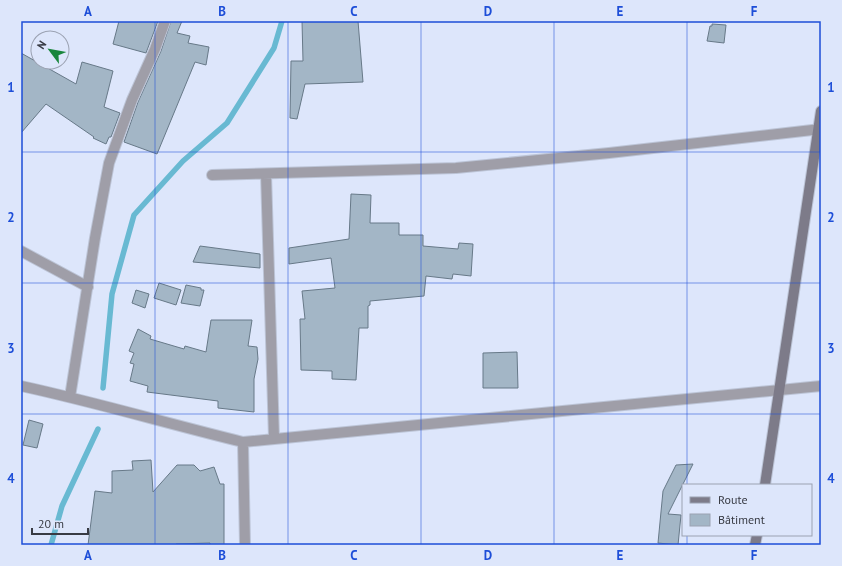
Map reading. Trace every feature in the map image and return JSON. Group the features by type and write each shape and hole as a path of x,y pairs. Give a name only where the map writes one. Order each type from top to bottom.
{"main road":[{"path":"765,484 820,129 821,111"}],"street":[{"path":"70,397 109,163 132,100 155,49 165,21"},
{"path":"212,175 456,168 609,153 820,129"},
{"path":"266,174 274,438"},
{"path":"21,251 88,287"},
{"path":"21,386 70,397 243,442 821,386"},
{"path":"243,442 245,545"}],"building":[{"path":"119,21 158,21 146,53 113,44"},
{"path":"171,21 182,21 177,33 190,36 188,43 209,47 206,65 195,62 157,154 124,142 138,102 161,51"},
{"path":"302,21 358,21 363,82 305,84 297,119 290,118 291,61 303,61"},
{"path":"712,24 726,25 724,43 707,41 710,26 712,26"},
{"path":"21,53 30,58 30,70 51,70 76,84 82,62 113,71 104,107 120,113 111,137 109,137 106,144 93,138 94,137 46,104 21,133"},
{"path":"351,194 371,195 370,223 399,223 399,235 423,235 423,246 458,249 459,243 473,244 471,276 453,274 452,279 426,276 424,296 370,301 370,305 368,306 368,328 359,328 356,380 332,379 332,371 301,370 300,319 305,319 302,291 335,288 331,258 289,264 289,248 349,239"},
{"path":"200,246 260,254 260,268 193,262"},
{"path":"159,283 181,290 176,305 154,298"},
{"path":"186,285 204,290 200,306 181,303"},
{"path":"136,290 149,294 145,308 132,303"},
{"path":"211,320 252,320 248,346 257,347 258,359 254,379 254,412 218,408 218,401 147,392 148,386 130,381 134,364 130,363 134,353 129,351 138,329 151,336 150,339 184,349 185,346 206,352"},
{"path":"517,352 518,388 483,388 483,353"},
{"path":"29,420 43,424 37,448 23,445"},
{"path":"151,460 153,492 177,465 194,465 200,471 214,467 220,484 224,484 224,545 210,545 210,543 176,545 88,545 95,491 112,493 112,471 133,470 132,461"},
{"path":"693,464 668,514 681,515 678,545 658,543 663,491 676,465"}],"waterway":[{"path":"103,388 112,294 134,215 183,161 227,123 274,48 282,21"},
{"path":"51,545 62,506 98,429"}]}
